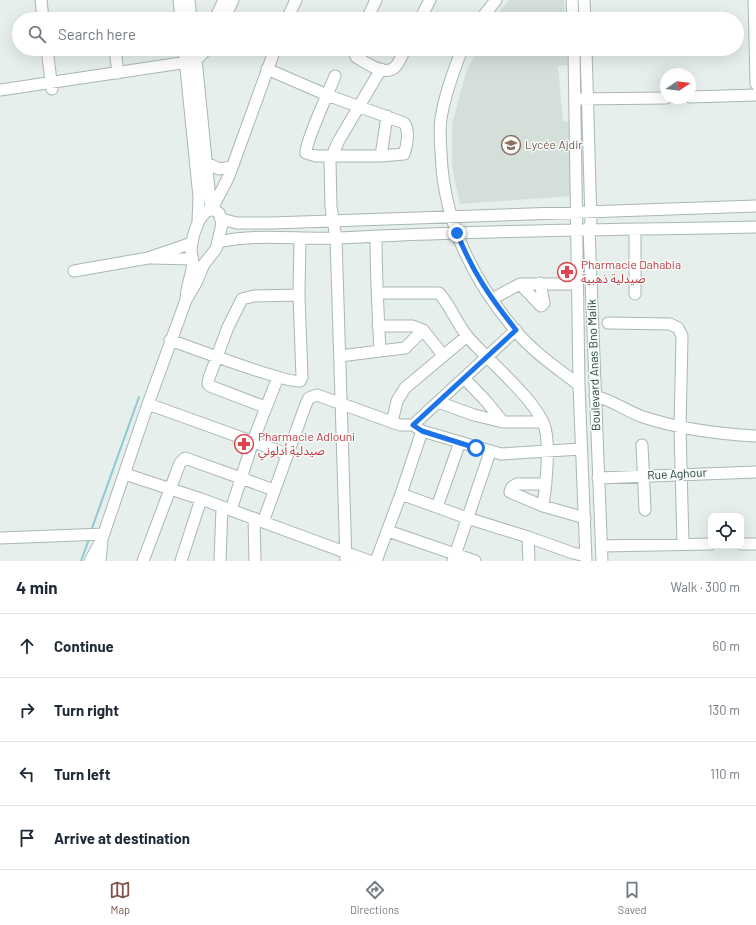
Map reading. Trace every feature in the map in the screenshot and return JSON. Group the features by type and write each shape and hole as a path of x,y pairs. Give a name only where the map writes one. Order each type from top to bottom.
{"street":[{"path":"41,0 42,12"},
{"path":"179,0 180,12"},
{"path":"189,0 190,12"},
{"path":"218,12 224,0"},
{"path":"227,12 233,0"},
{"path":"290,12 296,0"},
{"path":"370,12 375,0"},
{"path":"424,12 430,0"},
{"path":"487,12 496,0"},
{"path":"572,0 573,12"},
{"path":"584,0 585,12"},
{"path":"754,0 756,84"},
{"path":"48,56 51,86"},
{"path":"117,56 118,73"},
{"path":"90,561 103,536 170,340 186,300 196,283 204,264 214,253 218,242 216,213 190,65 187,56"},
{"path":"186,300 193,260 192,243 197,226 199,197 190,65 193,56"},
{"path":"0,90 51,86 190,65 200,56"},
{"path":"216,213 272,56"},
{"path":"356,56 381,69 393,68 399,62 402,56"},
{"path":"460,56 442,114 441,166 445,197 450,216 474,272 492,299 516,330 548,362 579,385"},
{"name":"Boulevard Anas Bno Malik","path":"574,56 579,385 586,558"},
{"name":"Boulevard Anas Bno Malik","path":"586,56 589,229 602,561"},
{"path":"0,97 118,73 190,65"},
{"path":"346,557 336,238 330,183 330,161 338,142 381,69"},
{"path":"267,70 327,95 400,120 406,125 406,149 402,155 381,156 308,154 306,151 327,95 334,76"},
{"path":"696,97 756,95"},
{"path":"575,99 660,98"},
{"path":"381,156 387,116"},
{"path":"207,163 219,169 231,172"},
{"path":"197,226 205,212 216,213 237,223 252,223 756,206"},
{"path":"218,242 253,238 336,238 576,229 634,230 756,227"},
{"path":"634,230 635,294"},
{"path":"376,236 380,351"},
{"path":"300,238 299,295 301,380 311,396"},
{"path":"74,271 148,258 192,243"},
{"path":"148,258 193,260 199,264 204,264"},
{"path":"520,284 541,306 544,303 540,283"},
{"path":"492,299 520,284 577,284"},
{"path":"378,293 439,293 467,336 534,408 543,422 546,434 546,484 543,506"},
{"path":"265,407 208,384 216,356 238,304 242,299 254,296 299,295"},
{"path":"608,322 670,324 678,328 682,342 680,428 683,544"},
{"path":"378,326 410,325 423,330 443,355"},
{"path":"340,356 405,348 423,330"},
{"path":"376,561 401,494 418,428 438,402 516,330"},
{"path":"392,422 397,401 405,388 467,336"},
{"path":"170,340 278,377 296,382 301,380"},
{"path":"220,561 227,508 242,478 265,407 278,377"},
{"path":"464,378 486,401 503,422"},
{"path":"311,396 321,397 400,425 418,428 500,454 581,449"},
{"path":"255,561 258,520 274,490 306,404 311,396"},
{"path":"595,396 605,398 641,416 680,428 756,436"},
{"path":"474,415 486,401"},
{"path":"438,402 474,415 503,422 543,422"},
{"path":"148,404 287,454"},
{"path":"437,508 460,442"},
{"path":"642,444 645,510"},
{"path":"454,558 490,452"},
{"path":"143,561 180,463 185,458 274,490"},
{"name":"Rue Aghour","path":"598,478 756,472"},
{"path":"125,474 227,508 346,557 370,561"},
{"path":"546,484 517,484 510,490 512,494 543,506 585,518"},
{"path":"401,494 437,508 528,537 573,557 586,558"},
{"path":"181,561 201,499"},
{"path":"388,531 454,558 475,561"},
{"path":"0,538 103,536"},
{"path":"100,561 103,536"},
{"path":"528,537 528,561"},
{"path":"601,546 708,544"},
{"path":"744,544 756,544"}],"shaded area":[{"path":"509,0 564,0 565,12 499,12"},
{"name":"Lycée Ajdir","path":"474,56 567,56 568,65 558,66 563,121 570,122 571,196 460,204 452,167 452,124 466,72"}],"waterway":[{"path":"91,531 139,397"},
{"path":"81,561 89,539"}],"place":[{"name":"Lycée Ajdir","path":"511,145"},
{"name":"Pharmacie Dahabia صيدلية ذهبية","path":"567,272"},
{"name":"Pharmacie Adlouni صيدلية أدلوني","path":"244,444"}],"route":[{"path":"457,233 468,260 483,287 516,330 413,425 422,431 476,448"}]}
